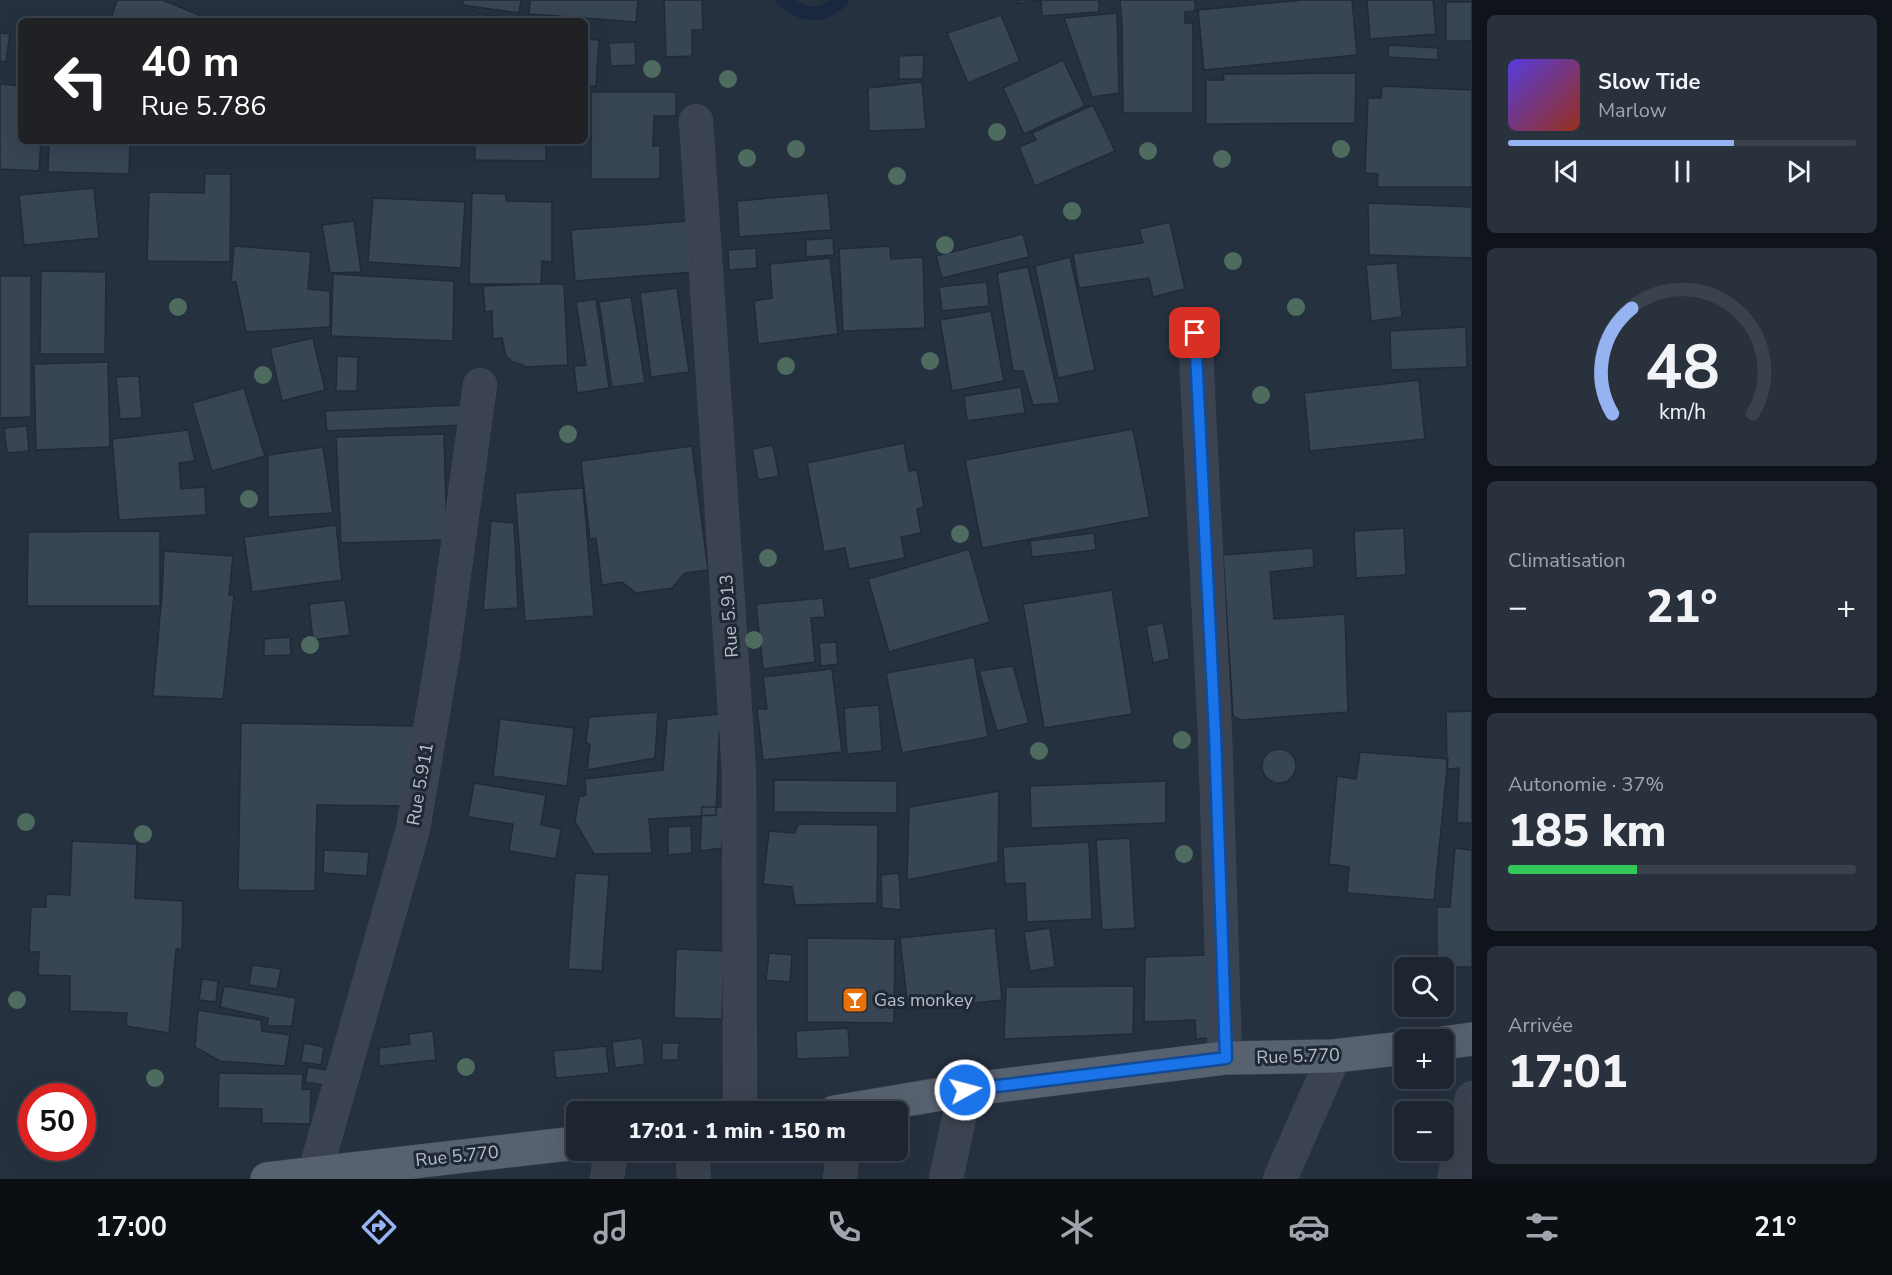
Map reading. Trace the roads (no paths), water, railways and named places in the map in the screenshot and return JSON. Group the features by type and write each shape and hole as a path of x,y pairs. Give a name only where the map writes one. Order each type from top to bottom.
{"main road":[{"path":"1454,1042 1472,1040"},
{"name":"Rue 5.770","path":"901,1101 965,1090 1226,1058 1334,1056 1394,1048"},
{"name":"Rue 5.770","path":"267,1179 566,1144"}],"street":[{"name":"Rue 5.913","path":"696,121 739,771 740,1101"},
{"path":"1195,333 1215,734 1226,1058"},
{"name":"Rue 5.911","path":"315,1172 412,829 443,654 480,386"},
{"path":"1280,1179 1334,1056"},
{"path":"946,1179 965,1090"},
{"path":"1454,1179 1472,1098"},
{"path":"607,1179 609,1161"},
{"path":"693,1161 694,1179"},
{"path":"840,1179 842,1161"}],"waterway":[{"path":"783,0 799,10 813,14 827,10 842,0"}],"place":[{"name":"Gas monkey","path":"855,1000"}]}
